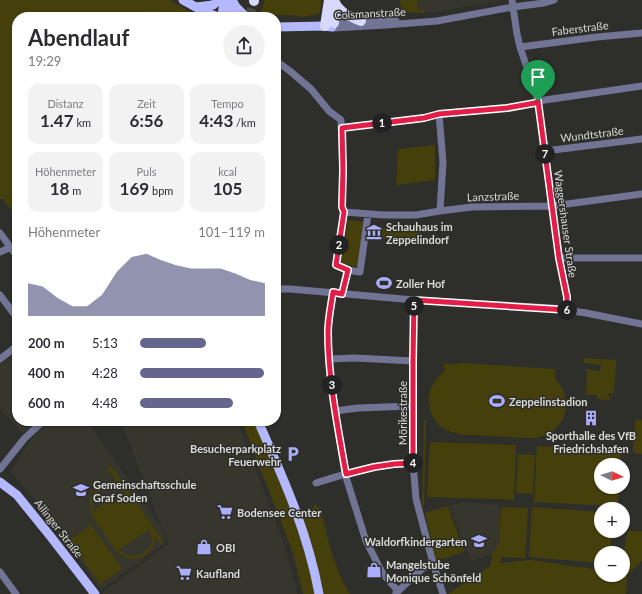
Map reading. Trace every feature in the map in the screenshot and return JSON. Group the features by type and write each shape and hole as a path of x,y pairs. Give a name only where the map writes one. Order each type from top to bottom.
{"highway":[{"path":"329,0 331,25"},
{"path":"331,25 334,0"},
{"path":"334,0 335,4 340,10 361,21"}],"main road":[{"path":"183,0 206,12"},
{"path":"195,7 213,6 219,0"},
{"path":"223,12 224,0"},
{"path":"232,0 232,12"},
{"path":"232,0 240,12"},
{"name":"Colsmanstraße","path":"281,27 331,25"},
{"path":"260,426 297,513 309,551 319,594"},
{"name":"Ailinger Straße","path":"0,482 17,495 95,594"}],"street":[{"name":"Colsmanstraße","path":"331,25 386,25 437,21 512,4 544,3 554,0"},
{"name":"Waggershauser Straße","path":"512,4 520,47 538,101 559,258 567,297 567,310"},
{"path":"195,7 200,12"},
{"name":"Colsmanstraße","path":"331,25 361,21 387,20 416,22"},
{"name":"Faberstraße","path":"520,47 642,33"},
{"path":"281,65 311,89 329,111 341,120 343,170 342,207 344,212 336,265 348,270 360,272 368,214"},
{"path":"342,128 424,118 439,114 507,108 535,103 538,101 642,86"},
{"path":"439,114 442,162 440,211"},
{"name":"Wundtstraße","path":"545,151 642,139"},
{"name":"Lanzstraße","path":"344,212 384,215 411,215 488,206 552,206 642,194"},
{"path":"0,233 11,248 0,252"},
{"path":"559,258 642,258"},
{"path":"342,294 348,270"},
{"path":"281,289 333,292 414,300 567,310 642,324"},
{"path":"333,292 328,331 329,360 335,410 346,474 366,541 383,574 397,593 422,568 433,563"},
{"path":"0,295 12,311"},
{"name":"Mörikestraße","path":"414,300 413,463 416,499 443,594"},
{"path":"0,358 12,350"},
{"path":"329,360 355,358 413,361"},
{"path":"335,410 413,406"},
{"path":"0,469 24,439 38,426"},
{"path":"316,483 374,467 413,463"},
{"path":"0,572 16,594"}],"shaded area":[{"path":"0,0 169,0 190,12 12,12 12,211 3,199 0,199"},
{"path":"265,0 321,0 320,13 314,15 300,17 281,15 281,12 261,11"},
{"path":"400,0 417,0 418,10 424,10 424,13 405,12 401,10"},
{"path":"406,0 502,0 433,12 410,12"},
{"path":"435,145 435,180 396,185 398,149"},
{"path":"348,220 365,222 358,267 341,263"},
{"path":"421,227 420,239 378,239 380,228"},
{"path":"12,357 12,422 0,409 0,364"},
{"path":"584,358 616,360 614,393 608,393 610,400 597,399 597,395 586,395 587,371 585,369 600,371 601,365 584,363"},
{"name":"Zeppelinstadion","path":"463,363 556,369 555,379 562,388 566,406 565,414 561,422 546,435 536,438 462,434 444,429 437,423 432,415 429,404 430,390 434,382 444,372 444,364"},
{"path":"424,420 426,420 424,507 422,507"},
{"path":"635,420 642,420 642,454 633,453"},
{"path":"16,426 32,426 23,434"},
{"name":"Gemeinschaftsschule Graf Soden","path":"44,426 90,426 159,524 166,542 101,590 42,508 11,472 36,432"},
{"path":"123,426 239,426 284,544 297,594 101,594 168,544"},
{"path":"244,426 257,426 293,515 307,557 315,594 303,594 294,556"},
{"path":"430,442 516,445 514,500 427,497"},
{"path":"537,446 621,450 620,458 594,458 594,494 619,494 618,502 594,502 594,505 534,502"},
{"path":"518,454 535,455 533,494 516,493"},
{"path":"111,466 163,541 160,544 155,537 150,551 140,558 128,558 122,556 116,551 90,511 90,500 95,491 106,485 119,485 107,468","holes":["108,487 113,487 125,494 114,502 111,499 96,509 97,512 94,514 92,505 94,497 100,491","149,529 151,542 149,548 144,552 133,556 119,550"]},
{"path":"465,502 500,505 499,543 492,555 471,561 450,506"},
{"path":"315,504 321,511 336,564 344,584 350,594 323,594 303,520 304,515 311,511"},
{"path":"448,506 464,552 436,561 425,513"},
{"path":"501,507 528,508 525,558 501,557 500,563 531,560 594,569 594,582 627,582 626,594 448,594 490,567 492,555 499,543"},
{"path":"532,507 594,511 594,538 611,538 611,546 594,546 594,562 529,557"},
{"path":"91,525 122,569 100,584 69,541"},
{"path":"630,531 642,531 642,561 630,572 630,546 625,546 626,538 630,538"}],"tunnel":[{"path":"251,12 254,1"}],"place":[{"name":"Schauhaus im Zeppelindorf","path":"374,232"},
{"name":"Zoller Hof","path":"384,283"},
{"name":"Zeppelinstadion","path":"497,401"},
{"name":"Sporthalle des VfB Friedrichshafen","path":"591,418"},
{"name":"Besucherparkplatz Feuerwehr","path":"293,454"},
{"name":"Gemeinschaftsschule Graf Soden","path":"81,490"},
{"name":"Bodensee Center","path":"225,512"},
{"name":"Waldorfkindergarten","path":"479,541"},
{"name":"OBI","path":"204,547"},
{"name":"Mangelstube Monique Schönfeld","path":"374,570"},
{"name":"Kaufland","path":"184,573"}],"route":[{"path":"538,101 559,258 567,297 567,310 414,300 413,463 374,467 346,474 335,410 329,360 328,331 333,292 342,294 348,270 336,265 344,212 342,207 342,128 424,118 439,114 507,108 535,103 538,101"}]}
